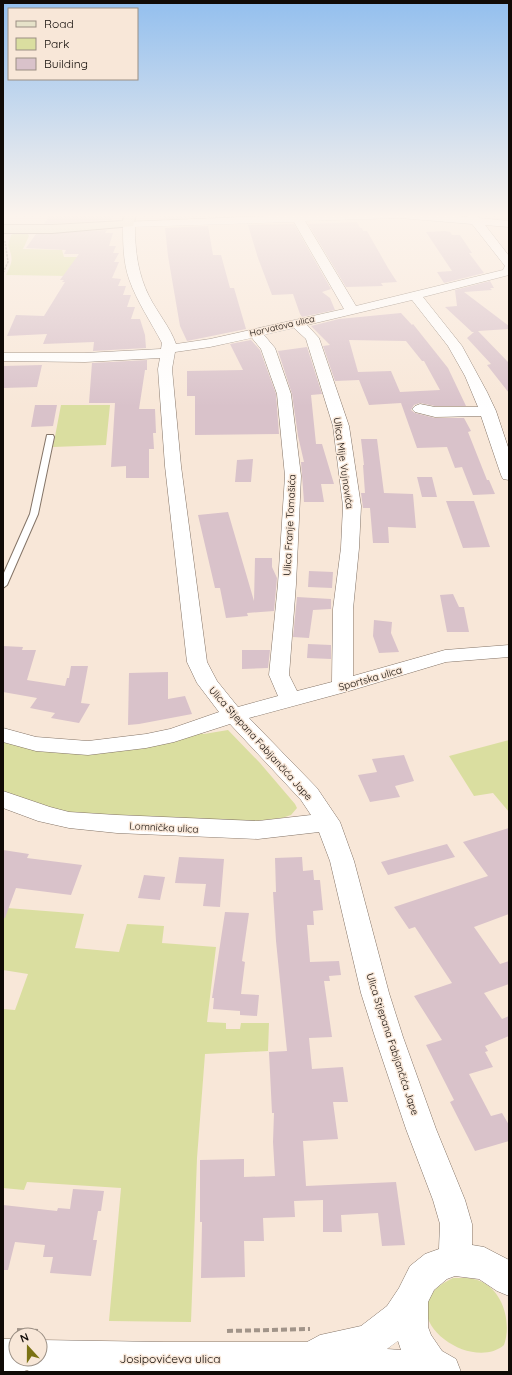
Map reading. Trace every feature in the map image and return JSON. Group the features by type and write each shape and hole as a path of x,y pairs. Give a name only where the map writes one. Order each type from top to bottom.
{"street":[{"name":"Ulica Stjepana Fabijančića Jape","path":"135,278 142,295 169,343 166,369 173,466 195,652 201,673 207,683 233,715 309,794 328,822 342,861 369,971 389,1037 421,1129 449,1200 456,1224 455,1260"},
{"path":"333,278 352,311"},
{"name":"Horvatova ulica","path":"3,357 136,357 352,311 484,278"},
{"path":"415,296 455,346 471,374 488,411 509,475"},
{"name":"Ulica Mije Vujnovića","path":"297,323 312,338 340,420 352,506 350,548 342,609 342,686"},
{"name":"Ulica Franje Tomašića","path":"254,332 268,348 284,394 293,476 287,584 279,675 290,700"},
{"path":"420,409 435,412 488,411"},
{"name":"Sportska ulica","path":"233,715 342,686 445,656 509,651"},
{"path":"3,736 36,744 88,748 109,747 174,735 233,715"},
{"name":"Lomnička ulica","path":"3,799 46,815 69,820 117,824 258,830 328,822"},
{"path":"455,1260 484,1263 509,1279"},
{"name":"Josipovićeva ulica","path":"300,1358 369,1341 399,1318 411,1300 422,1278 437,1266 455,1260"},
{"path":"411,1300 411,1327 416,1344 430,1363 442,1372"},
{"name":"Josipovićeva ulica","path":"48,1346 90,1365 300,1358 355,1362 409,1371"}],"lane":[{"path":"3,585 34,514 50,437"}],"path":[{"path":"222,1331 318,1328"}],"green space":[{"path":"61,405 110,405 106,445 53,447"},
{"path":"228,730 260,763 295,804 297,808 291,815 282,818 256,821 212,822 72,815 3,794 3,740 35,748 200,733 204,734"},
{"path":"509,740 509,812 493,793 474,796 449,756"},
{"path":"7,908 84,914 75,948 119,952 127,924 164,926 162,943 216,947 207,1022 226,1023 226,1029 240,1029 241,1023 269,1023 268,1051 205,1054 197,1158 191,1322 109,1321 121,1188 27,1182 24,1190 3,1188 3,1009 15,1010 28,974 3,970 3,918"},
{"path":"453,1278 477,1280 488,1285 495,1292 504,1308 506,1317 507,1327 504,1345 489,1352 471,1352 454,1345 439,1335 429,1321 427,1306 434,1291"}],"building":[{"path":"61,278 121,279 118,286 126,286 123,295 131,295 127,307 135,307 131,319 140,319 145,335 146,348 93,351 94,342 43,344 47,334 7,336 16,315 44,316 65,282 62,282 64,280 60,280"},
{"path":"172,278 227,278 230,288 234,288 246,329 187,341 180,326"},
{"path":"266,278 325,278 331,289 322,292 330,298 335,310 302,317 293,294 272,295"},
{"path":"341,278 395,278 397,282 381,283 383,286 346,287"},
{"path":"441,278 463,278 444,283"},
{"path":"490,281 494,288 490,288 492,290 464,292 509,326 509,329 478,331 509,363 509,393 487,365 491,364 467,338 474,332 472,332 445,307 457,306 455,290"},
{"path":"401,313 412,325 413,324 448,368 466,406 435,406 420,403 414,405 411,410 415,413 435,418 464,418 471,431 468,432 487,480 489,480 495,494 473,495 462,467 455,468 447,447 417,448 401,403 369,405 359,380 335,381 323,346 330,345 311,326 339,319","holes":["349,340 406,341 422,361 424,361 440,390 400,392 391,371 358,372"]},
{"path":"251,340 260,350 276,394 279,434 195,435 195,396 187,396 187,371 243,370 230,344"},
{"path":"307,347 322,394 311,395 316,444 322,444 334,484 321,484 324,502 304,502 301,462 304,462 298,436 292,394 278,351"},
{"path":"147,360 147,370 145,370 139,409 155,409 156,433 153,433 154,449 149,449 149,478 126,478 126,466 111,467 115,403 89,403 92,363"},
{"path":"42,365 37,387 3,388 3,366"},
{"path":"35,405 57,405 53,426 31,427"},
{"path":"361,439 377,439 384,493 413,494 416,528 388,527 389,543 373,543 370,508 363,508 361,493 365,493"},
{"path":"253,459 251,482 235,482 237,460"},
{"path":"417,477 432,477 437,497 422,497"},
{"path":"446,501 474,501 490,547 463,548"},
{"path":"228,512 254,601 255,558 272,558 272,567 277,578 274,611 247,613 248,616 226,618 220,588 215,588 198,515"},
{"path":"309,571 333,572 332,588 308,587"},
{"path":"453,594 459,607 464,607 469,632 447,632 440,595"},
{"path":"297,597 331,599 331,609 313,610 309,638 293,637"},
{"path":"374,620 392,622 391,633 399,652 379,653 373,636"},
{"path":"308,644 331,645 331,659 307,658"},
{"path":"3,646 23,647 22,650 36,650 27,680 65,686 67,678 69,678 71,666 88,666 81,703 90,704 79,723 51,718 55,713 30,708 37,698 3,692"},
{"path":"242,650 270,650 268,668 242,669"},
{"path":"168,672 168,699 185,696 192,714 128,725 129,673"},
{"path":"404,755 414,781 395,786 400,797 370,802 358,775 377,772 372,759"},
{"path":"509,828 509,914 474,927 500,964 509,961 509,984 484,993 502,1019 509,1016 509,1036 485,1046 488,1051 485,1052 493,1067 469,1074 491,1116 502,1113 509,1125 509,1141 475,1151 450,1102 454,1100 426,1045 442,1040 414,996 452,983 415,927 409,929 394,907 488,876 463,842"},
{"path":"447,844 455,857 388,875 381,862"},
{"path":"3,850 29,854 27,858 82,865 71,895 16,888 5,918 3,918"},
{"path":"179,857 224,859 220,907 203,906 206,884 175,883"},
{"path":"302,857 303,871 313,870 314,880 320,880 323,910 313,911 314,925 307,925 310,962 339,961 341,975 329,976 330,981 324,981 332,1037 309,1038 312,1069 343,1067 348,1102 333,1102 338,1139 303,1141 306,1186 396,1182 405,1245 382,1246 378,1213 341,1215 342,1232 323,1232 323,1200 294,1201 295,1217 263,1218 264,1241 244,1241 245,1277 201,1278 202,1222 200,1222 200,1160 244,1159 244,1177 275,1176 273,1142 274,1113 272,1113 269,1052 287,1051 276,941 273,892 276,892 275,858"},
{"path":"144,875 165,877 160,900 138,898"},
{"path":"225,912 249,913 242,961 245,962 241,994 259,995 257,1016 240,1015 240,1011 213,1009 214,998 212,998"},
{"path":"73,1189 104,1191 101,1211 98,1211 93,1240 97,1240 91,1276 50,1273 53,1257 43,1257 45,1245 15,1242 8,1270 3,1270 3,1205 57,1211 58,1208 70,1209"}]}
